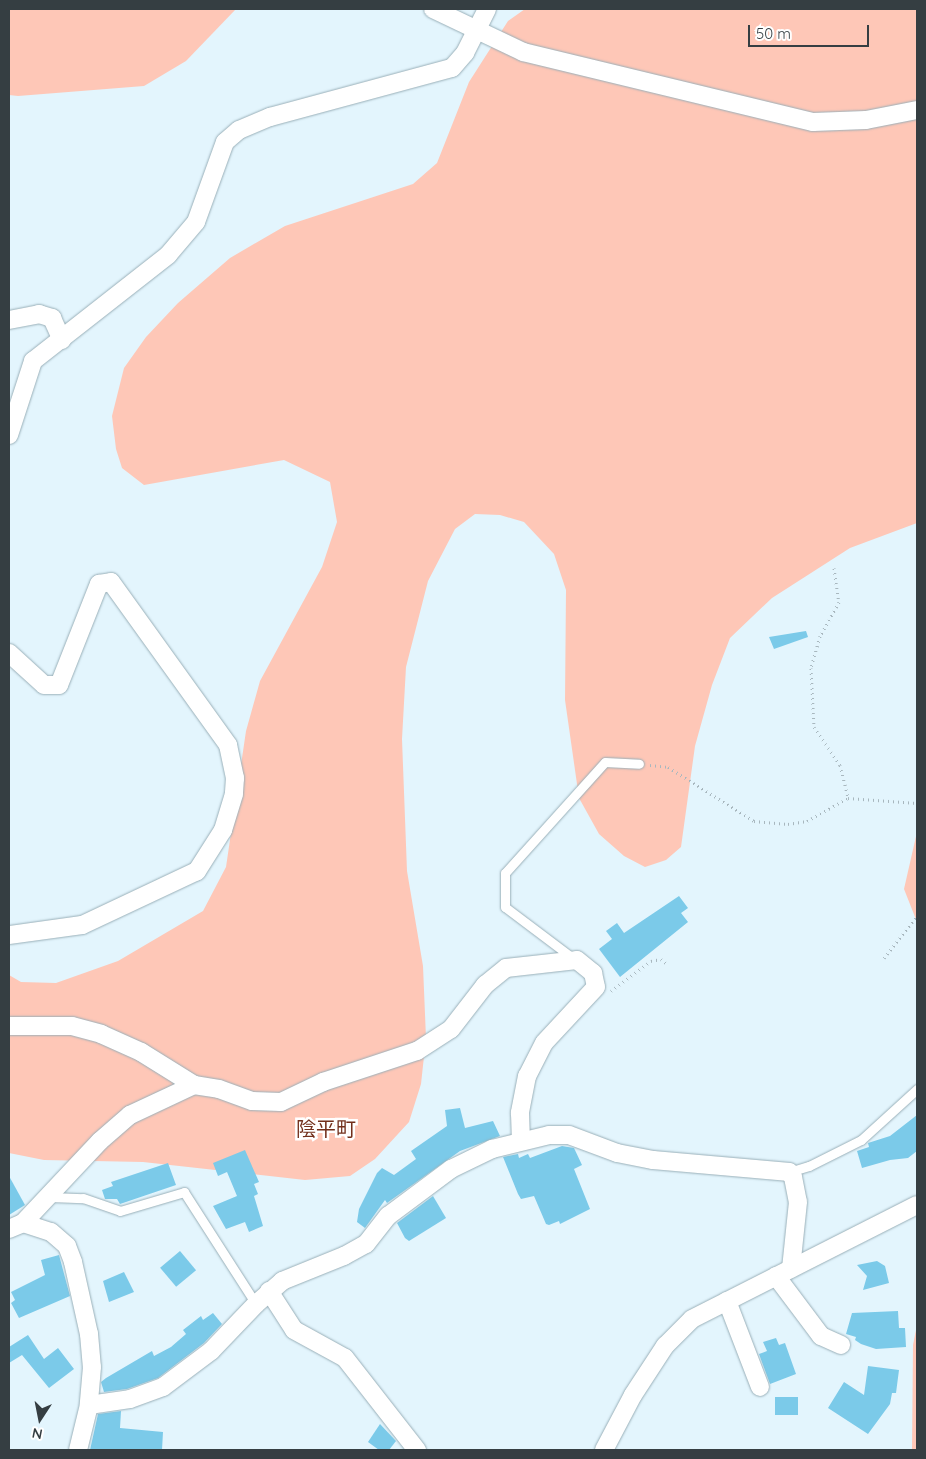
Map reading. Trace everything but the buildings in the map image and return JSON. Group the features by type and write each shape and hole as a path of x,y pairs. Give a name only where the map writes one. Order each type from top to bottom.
{"street":[{"path":"433,9 476,32 523,52 814,122 866,120 917,110"},
{"path":"9,435 33,361 168,255 196,222 225,142 239,130 270,117 452,68 476,32 487,9"},
{"path":"9,320 39,314 52,318 62,340"},
{"path":"9,653 44,684 59,685 99,584 112,582 228,745 235,778 234,794 223,830 197,871 82,925 9,935"},
{"path":"9,1026 72,1026 101,1034 141,1052 194,1085 219,1089 252,1101 281,1102 323,1082 417,1051 452,1029 485,985 506,968 576,960 592,973 596,987 544,1043 527,1076 520,1113 521,1141"},
{"path":"16,1226 47,1197 100,1141 130,1115 194,1085"},
{"path":"89,1405 130,1399 163,1387 211,1350 256,1304 282,1281 344,1256 366,1244 388,1216 451,1169 492,1149 549,1135 569,1136 617,1153 653,1160 789,1172 793,1177 798,1202 784,1272 821,1336 841,1346"},
{"path":"604,1450 633,1395 665,1346 692,1319 917,1205"},
{"path":"16,1226 51,1232 66,1246 73,1262 89,1334 92,1367 89,1405 78,1450"},
{"path":"269,1292 294,1330 345,1358 416,1450"},
{"path":"727,1301 760,1387"}],"lane":[{"path":"576,960 505,907 505,873 605,762 639,764"},
{"path":"789,1172 809,1166 861,1140 917,1089"},
{"path":"47,1197 83,1198 120,1211 184,1192 256,1304"}],"path":[{"path":"834,568 839,602 820,636 811,668 814,727 840,765 848,798"},
{"path":"639,764 668,767 754,821 788,824 807,821 848,798 917,803"},
{"path":"884,958 917,916"},
{"path":"596,987 612,991 651,960 661,959 666,963"}],"shaded area":[{"path":"9,9 236,9 186,61 144,86 18,96 9,95"},
{"path":"525,9 917,9 917,523 850,548 772,598 730,638 712,685 695,746 681,847 666,860 645,867 624,856 599,834 579,798 565,700 566,590 554,554 524,522 500,515 475,514 455,529 428,581 406,667 402,739 407,871 423,966 426,1038 421,1084 409,1122 375,1159 350,1176 305,1180 143,1162 44,1160 9,1153 9,975 21,982 56,983 118,961 203,911 226,867 246,731 260,681 322,567 337,522 330,482 284,460 144,485 122,468 116,449 112,416 124,368 146,337 178,303 230,258 285,226 413,184 437,163 469,82 508,21"},
{"path":"917,832 917,922 904,889"},
{"path":"917,1325 917,1450 912,1450 913,1345"}],"district":[{"name":"陰平町","path":"326,1128"}]}
